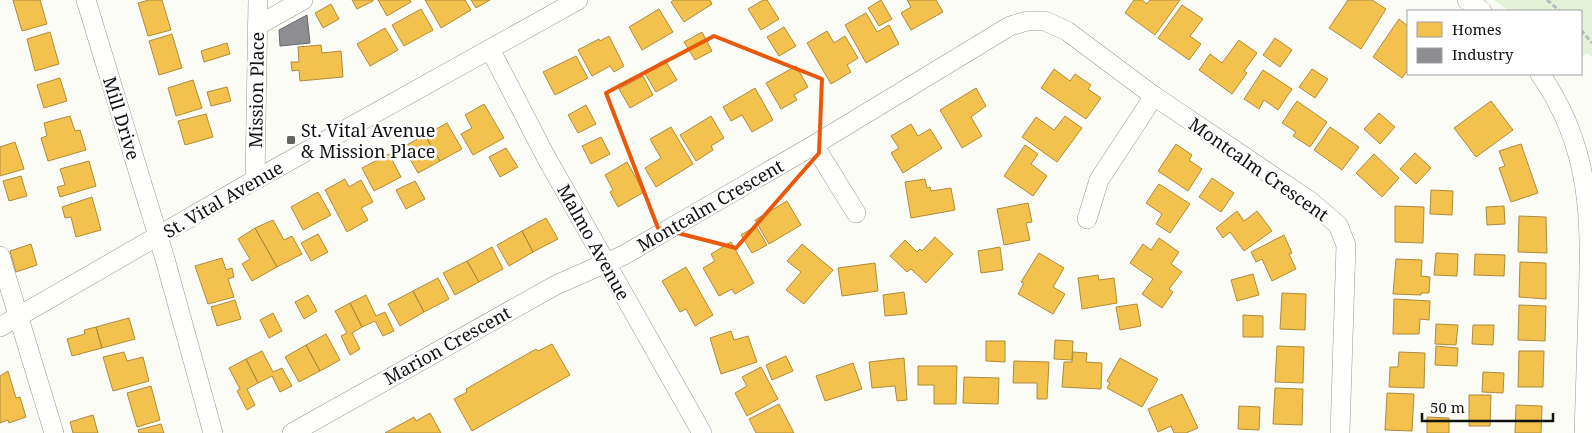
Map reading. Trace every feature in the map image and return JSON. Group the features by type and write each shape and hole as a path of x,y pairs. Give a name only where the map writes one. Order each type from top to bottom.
{"street":[{"name":"Mill Drive","path":"86,0 158,236"},
{"name":"Mission Place","path":"255,180 258,0"},
{"path":"257,26 303,0"},
{"name":"St. Vital Avenue","path":"0,327 255,180 578,0"},
{"path":"1467,0 1481,10"},
{"name":"Montcalm Crescent","path":"605,262 624,255 814,145 1010,26 1028,21 1045,21 1067,31 1154,96 1310,201 1338,225 1346,245 1340,433"},
{"name":"Malmo Avenue","path":"490,49 546,157 702,433"},
{"path":"1541,75 1568,125 1584,173 1588,198 1590,248 1584,433"},
{"path":"1087,219 1099,180 1154,96"},
{"path":"814,145 856,213"},
{"path":"158,236 213,433"},
{"path":"0,256 54,433"},
{"name":"Marion Crescent","path":"292,433 556,285 605,262"}],"path":[{"path":"1547,0 1559,10"},
{"path":"1582,31 1592,43"}],"highlighted area":[{"path":"714,36 822,79 819,153 736,248 658,228 606,93"}],"green space":[{"path":"1494,0 1592,1 1592,57 1587,53 1582,57 1582,10 1508,10"}],"building: Homes":[{"path":"13,0 40,0 47,24 22,31"},
{"path":"149,0 162,0 171,30 148,36 138,3"},
{"path":"352,0 373,0 373,1 357,9"},
{"path":"378,0 410,0 411,2 387,16"},
{"path":"425,0 465,0 471,10 441,28"},
{"path":"471,0 490,0 476,8"},
{"path":"674,0 710,0 712,4 684,22 671,2"},
{"path":"763,0 767,0 779,19 761,30 748,9"},
{"path":"881,0 892,19 879,26 868,8"},
{"path":"907,0 936,0 943,12 911,30 901,13 911,7"},
{"path":"1134,0 1142,0 1147,4 1150,0 1180,0 1155,35 1125,13"},
{"path":"1348,0 1372,0 1386,9 1361,49 1329,28"},
{"path":"331,4 339,19 323,28 315,13"},
{"path":"1182,5 1203,19 1190,36 1201,44 1189,60 1158,38"},
{"path":"421,9 433,30 404,46 392,25"},
{"path":"659,9 673,32 642,50 629,27"},
{"path":"866,13 877,32 889,25 899,44 866,63 845,25"},
{"path":"1399,19 1407,25 1407,71 1402,78 1373,57"},
{"path":"784,27 796,46 779,56 767,37"},
{"path":"385,28 398,50 370,66 357,44"},
{"path":"827,31 834,43 845,36 858,58 847,65 851,72 831,84 807,43"},
{"path":"50,32 59,64 35,71 27,39"},
{"path":"702,32 712,51 695,60 684,42"},
{"path":"172,34 182,68 159,75 149,41"},
{"path":"609,36 624,66 614,72 610,66 592,76 578,50"},
{"path":"1275,38 1292,50 1280,67 1263,55"},
{"path":"1239,40 1257,53 1244,71 1247,73 1232,94 1199,70 1210,54 1222,63"},
{"path":"227,43 230,54 204,62 201,51"},
{"path":"321,45 322,53 341,51 343,77 300,81 299,70 292,71 291,62 299,62 298,47"},
{"path":"576,56 588,78 555,95 543,72"},
{"path":"665,60 677,80 656,92 644,72"},
{"path":"796,66 808,87 794,95 797,100 781,109 766,83"},
{"path":"1054,69 1070,81 1075,74 1091,85 1088,89 1101,98 1086,119 1041,88"},
{"path":"1312,69 1328,79 1315,98 1299,87"},
{"path":"1263,70 1292,89 1278,110 1264,100 1259,109 1244,99"},
{"path":"643,76 653,95 630,108 619,89"},
{"path":"60,78 67,101 44,108 37,85"},
{"path":"193,80 202,108 176,116 168,88"},
{"path":"227,87 231,101 211,106 207,92"},
{"path":"755,88 773,120 752,132 742,115 731,121 723,107"},
{"path":"976,88 986,106 971,117 982,136 962,148 940,110"},
{"path":"1297,101 1327,122 1310,147 1293,136 1296,132 1282,123"},
{"path":"1491,101 1513,130 1476,157 1454,128"},
{"path":"484,104 504,138 473,155 461,134 472,128 465,115"},
{"path":"586,105 596,124 578,133 568,115"},
{"path":"1379,113 1395,127 1380,144 1364,129"},
{"path":"206,114 213,137 185,145 178,121"},
{"path":"70,116 75,131 80,130 86,150 48,161 41,138 47,136 44,123"},
{"path":"711,116 724,138 711,146 713,150 696,161 680,135"},
{"path":"1065,116 1082,128 1057,162 1022,137 1036,117 1054,130"},
{"path":"447,123 462,149 440,161 425,135"},
{"path":"911,124 918,136 930,129 942,148 903,173 891,153 899,148 891,136"},
{"path":"671,127 693,164 656,187 645,168 661,158 650,139"},
{"path":"1330,127 1359,147 1342,170 1314,150"},
{"path":"425,135 440,161 418,173 403,147"},
{"path":"601,137 610,154 591,164 582,146"},
{"path":"15,142 24,169 0,176 0,147"},
{"path":"1176,144 1192,155 1189,160 1202,169 1188,191 1158,171"},
{"path":"1521,144 1538,193 1511,202 1499,168 1505,166 1499,151"},
{"path":"1025,145 1038,154 1031,164 1047,176 1033,196 1004,176"},
{"path":"506,148 518,167 500,177 489,157"},
{"path":"1415,153 1431,168 1416,184 1400,169"},
{"path":"389,154 401,177 374,191 362,168"},
{"path":"1374,154 1399,178 1382,197 1356,173"},
{"path":"89,161 96,186 60,197 57,187 65,185 60,169"},
{"path":"627,162 644,192 618,207 610,192 613,190 605,175"},
{"path":"21,176 27,196 9,201 3,181"},
{"path":"1212,178 1234,193 1221,212 1199,197"},
{"path":"345,179 349,187 361,180 373,202 361,208 368,220 347,232 325,190"},
{"path":"925,179 927,188 930,187 931,191 951,188 955,210 911,218 905,182"},
{"path":"415,181 425,199 406,209 396,190"},
{"path":"1159,184 1190,204 1170,233 1156,224 1162,214 1146,203"},
{"path":"1431,190 1453,191 1452,215 1430,214"},
{"path":"318,192 331,215 303,230 291,207"},
{"path":"92,197 101,230 76,237 71,217 65,218 62,207"},
{"path":"787,201 801,225 769,244 755,220"},
{"path":"1028,203 1032,222 1026,223 1030,240 1004,245 997,209"},
{"path":"1395,206 1424,207 1423,243 1395,242"},
{"path":"1504,206 1505,224 1487,225 1486,207"},
{"path":"1237,211 1244,221 1257,211 1272,231 1244,251 1230,232 1223,238 1216,228"},
{"path":"1519,216 1546,217 1547,253 1518,252"},
{"path":"546,218 558,239 533,252 522,231"},
{"path":"273,220 284,240 292,236 302,254 277,267 255,228"},
{"path":"756,226 767,245 752,253 741,235"},
{"path":"255,228 277,267 252,281 242,264 250,259 238,239"},
{"path":"522,231 533,252 509,266 497,245"},
{"path":"318,234 328,252 311,261 301,243"},
{"path":"1284,235 1292,253 1289,254 1296,269 1272,281 1262,259 1256,262 1251,252"},
{"path":"935,237 953,254 926,283 911,269 907,272 890,256 905,240 917,252 920,249 922,251"},
{"path":"1159,238 1179,252 1171,264 1182,272 1169,289 1173,292 1162,308 1142,294 1153,279 1130,263 1143,244 1151,250"},
{"path":"731,242 754,283 735,294 732,289 719,296 703,268 715,261 711,254"},
{"path":"31,244 37,265 16,272 10,251"},
{"path":"802,244 833,270 804,304 786,290 801,272 787,261"},
{"path":"492,247 503,269 479,282 467,261"},
{"path":"1000,247 1003,270 981,273 978,251"},
{"path":"1039,253 1064,268 1053,287 1065,294 1053,314 1018,294 1024,283 1021,282"},
{"path":"1436,253 1458,254 1457,276 1434,275"},
{"path":"1475,254 1505,255 1504,276 1474,275"},
{"path":"222,258 226,270 232,268 234,277 228,279 234,297 208,304 195,266"},
{"path":"1396,259 1422,260 1421,276 1430,277 1429,293 1421,293 1421,295 1393,294"},
{"path":"467,261 479,282 455,295 443,273"},
{"path":"1520,262 1546,263 1546,299 1519,297"},
{"path":"875,263 878,291 842,296 838,268"},
{"path":"686,267 713,315 695,326 686,309 680,312 662,281"},
{"path":"1253,274 1259,295 1237,301 1231,280"},
{"path":"1098,275 1099,280 1114,278 1117,303 1082,309 1078,278"},
{"path":"438,278 449,299 424,312 413,291"},
{"path":"413,291 424,312 400,326 388,304"},
{"path":"904,292 907,314 885,316 883,295"},
{"path":"1282,293 1306,294 1305,330 1280,329"},
{"path":"308,295 317,311 304,319 295,302"},
{"path":"366,295 376,316 385,312 394,331 383,336 375,321 362,327 350,303"},
{"path":"1394,299 1430,301 1429,320 1420,319 1419,334 1393,334"},
{"path":"235,300 241,319 217,326 211,307"},
{"path":"350,303 362,327 352,333 360,349 350,355 341,336 347,333 335,311"},
{"path":"1137,304 1141,326 1120,330 1116,307"},
{"path":"1519,305 1546,306 1545,341 1518,340"},
{"path":"273,313 282,331 269,338 260,320"},
{"path":"1243,315 1263,316 1263,337 1243,337"},
{"path":"129,318 135,339 102,348 96,327"},
{"path":"1436,324 1458,325 1456,345 1435,344"},
{"path":"1473,325 1494,325 1493,345 1472,344"},
{"path":"96,327 102,348 72,356 67,339 85,334 84,330"},
{"path":"731,331 734,340 748,336 757,362 721,374 710,338"},
{"path":"326,334 340,360 320,371 306,345"},
{"path":"1055,340 1073,341 1072,360 1054,359"},
{"path":"986,341 1005,341 1005,362 986,361"},
{"path":"552,344 570,375 472,431 454,399 467,392 466,389 536,349 538,351"},
{"path":"306,345 320,371 299,382 285,357"},
{"path":"1277,346 1304,347 1303,383 1275,382"},
{"path":"1436,346 1458,348 1457,366 1435,365"},
{"path":"262,351 273,372 282,368 292,386 280,392 272,376 258,383 246,359"},
{"path":"1519,351 1544,351 1543,387 1518,387"},
{"path":"124,352 127,361 143,357 149,381 113,391 103,357"},
{"path":"1073,352 1087,353 1086,362 1102,363 1101,389 1062,387 1064,362 1072,362"},
{"path":"1399,352 1425,353 1424,388 1389,387 1390,367 1398,367"},
{"path":"786,356 793,371 772,380 766,365"},
{"path":"904,358 907,400 897,401 895,386 872,388 869,362"},
{"path":"1120,358 1158,379 1142,407 1107,388 1110,383 1107,381"},
{"path":"246,359 258,383 247,389 255,405 247,410 237,391 240,389 229,368"},
{"path":"1014,361 1049,362 1047,399 1037,399 1037,383 1013,383"},
{"path":"853,363 862,389 825,401 816,376"},
{"path":"918,366 957,366 956,404 934,404 934,385 918,385"},
{"path":"761,367 778,399 747,416 735,393 747,386 742,377"},
{"path":"8,371 16,398 20,397 26,417 9,423 8,420 0,423 0,376"},
{"path":"1483,372 1504,373 1503,393 1482,392"},
{"path":"964,377 999,378 998,404 963,403"},
{"path":"151,386 160,420 137,427 127,393"},
{"path":"1275,388 1303,389 1302,425 1273,424"},
{"path":"1387,393 1414,394 1412,431 1385,430"},
{"path":"1182,394 1198,428 1186,433 1174,433 1171,426 1158,432 1148,409"},
{"path":"1469,395 1491,395 1490,426 1469,426"},
{"path":"779,404 794,433 756,433 749,419"},
{"path":"1516,405 1542,406 1541,433 1515,433"},
{"path":"1239,406 1260,407 1259,430 1238,429"},
{"path":"430,413 441,433 385,433 414,417 416,421"},
{"path":"93,415 98,433 73,433 70,422"},
{"path":"1427,417 1449,418 1449,433 1427,433"},
{"path":"161,424 164,433 139,433 138,430"}],"building: Industry":[{"path":"307,15 310,43 280,46 279,30"}],"place":[{"name":"St. Vital Avenue & Mission Place","path":"291,140"}]}
